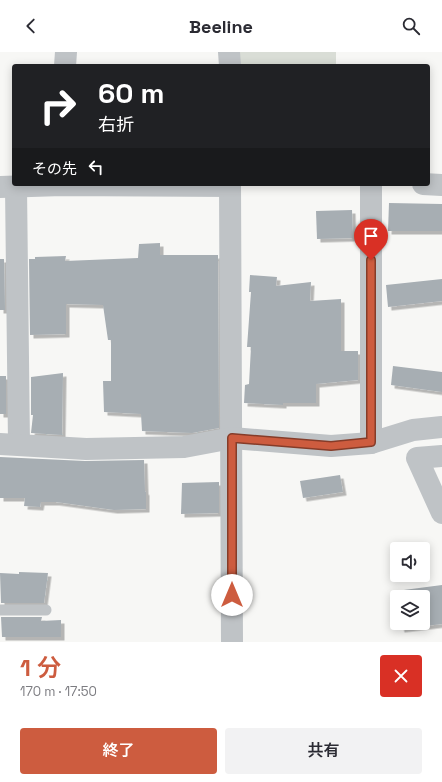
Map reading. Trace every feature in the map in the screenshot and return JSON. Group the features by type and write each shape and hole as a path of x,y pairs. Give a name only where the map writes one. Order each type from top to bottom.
{"street":[{"path":"65,64 66,52"},
{"path":"229,52 230,64"},
{"path":"430,184 442,185"},
{"path":"35,186 8,187 10,444 86,449 184,447 232,438 331,446 379,440 412,430 442,427"},
{"path":"230,186 232,642"},
{"path":"371,186 379,440"},
{"path":"379,440 417,458 442,456"},
{"path":"417,458 442,513"}],"lane":[{"path":"0,610 46,610"}],"shaded area":[{"path":"230,52 336,52 336,64 230,64"}],"building":[{"path":"389,203 442,204 442,231 388,231"},
{"path":"352,210 353,238 317,239 316,211"},
{"path":"160,243 160,255 218,255 219,428 192,433 142,431 141,414 104,412 103,381 111,381 111,340 108,340 103,305 66,304 66,334 30,335 29,259 35,259 35,257 66,256 65,261 138,258 139,244"},
{"path":"0,259 4,259 5,310 0,310"},
{"path":"250,275 277,277 276,286 311,282 310,301 341,299 341,351 358,351 358,380 316,384 316,403 283,403 283,405 244,403 245,385 249,384 251,347 247,347 251,292 249,292"},
{"path":"442,279 442,301 388,307 386,285"},
{"path":"393,366 442,372 442,392 391,385"},
{"path":"63,373 62,435 31,433 33,415 31,415 31,377"},
{"path":"0,376 6,376 6,414 0,414"},
{"path":"0,457 85,461 144,460 146,509 114,510 56,502 41,502 40,507 24,506 25,498 0,498"},
{"path":"340,475 343,492 303,498 300,481"},
{"path":"219,482 219,513 181,514 182,483"},
{"path":"19,572 48,573 44,603 1,603 0,573 19,574"},
{"path":"442,585 442,624 430,625 430,590 404,590"},
{"path":"1,617 42,617 41,621 61,620 61,637 2,637"}],"route":[{"path":"232,595 232,438 331,446 371,442 371,260"}]}
